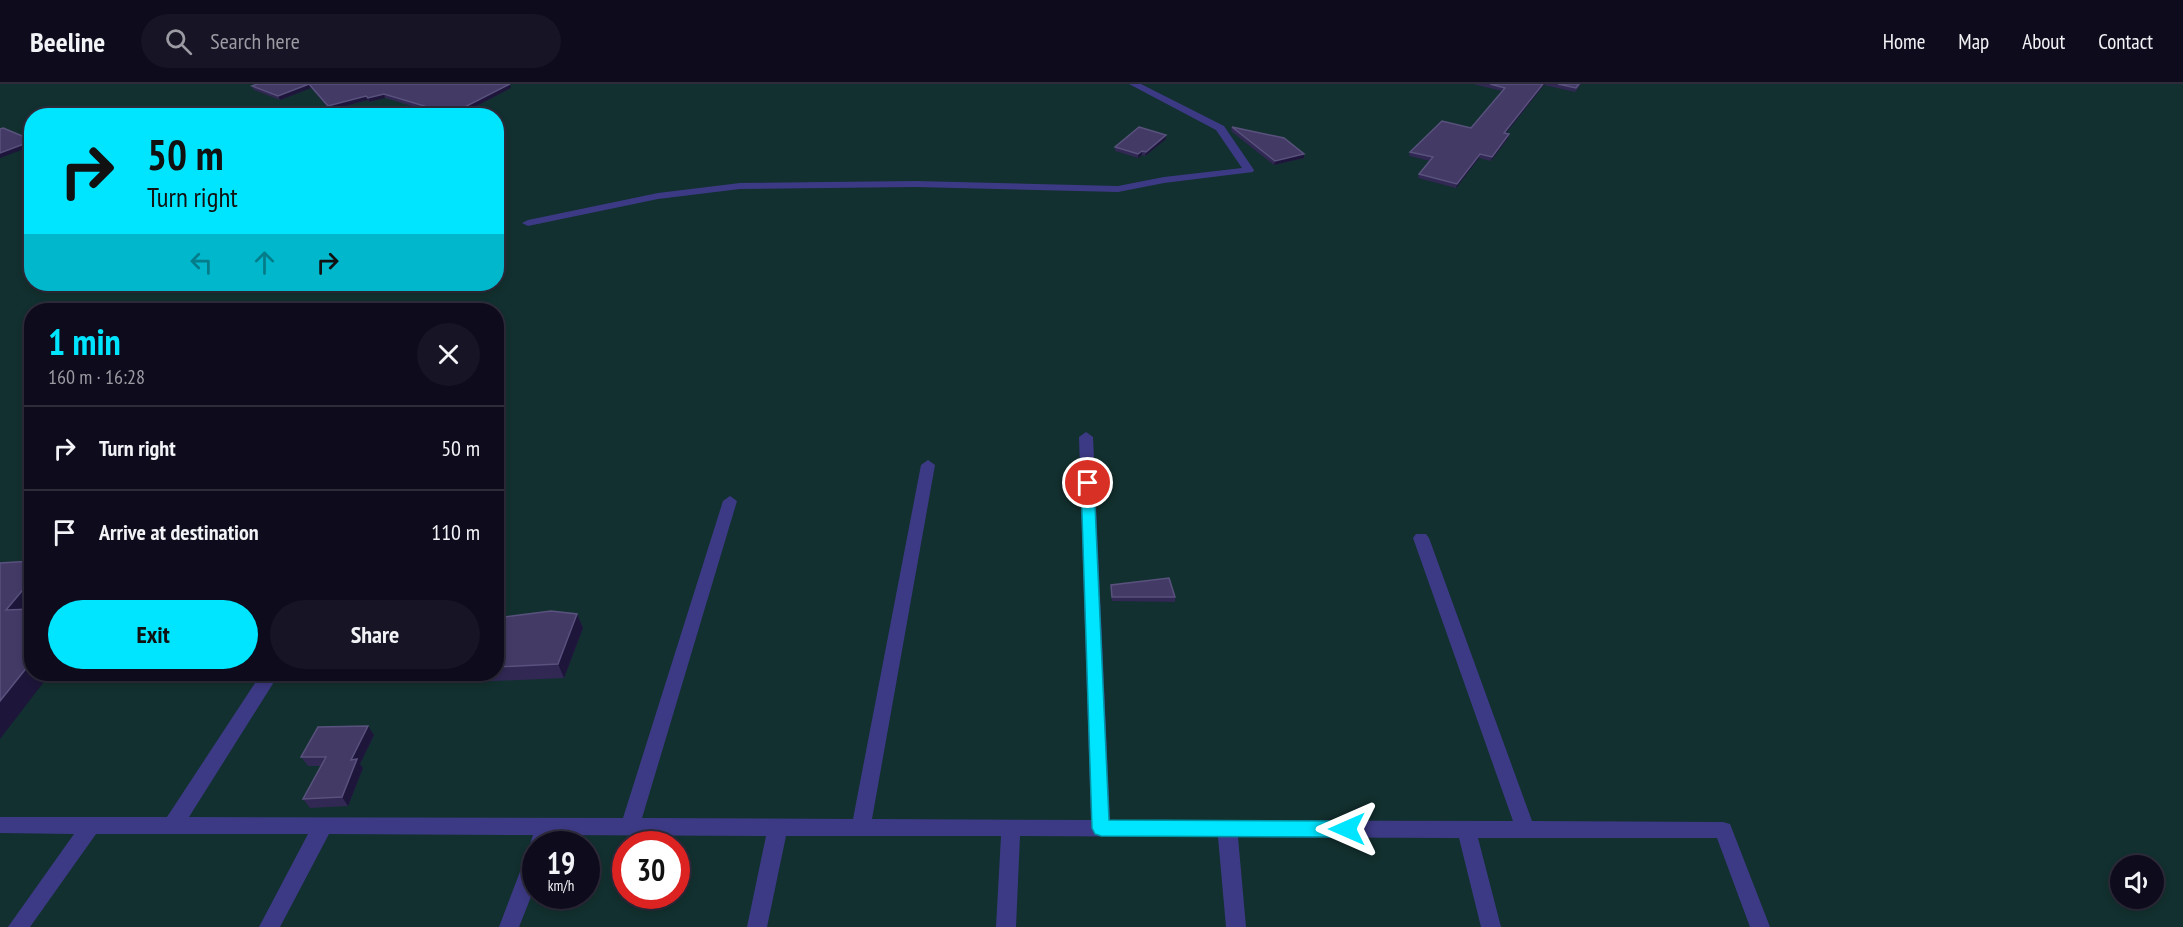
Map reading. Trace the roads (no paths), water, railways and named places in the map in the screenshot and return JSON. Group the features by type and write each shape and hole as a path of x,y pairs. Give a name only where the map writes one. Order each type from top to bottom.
{"street":[{"path":"528,223 658,196 740,186 915,184 1118,189 1164,180 1249,170 1220,128 1134,84"},
{"path":"1086,437 1101,828"},
{"path":"861,827 928,465"},
{"path":"630,827 729,501"},
{"path":"1421,538 1526,829"},
{"path":"173,825 266,681"},
{"path":"0,825 323,826 522,834"},
{"path":"18,927 91,825"},
{"path":"269,927 323,826"},
{"path":"586,831 630,827 1723,830 1760,927"},
{"path":"757,927 778,827"},
{"path":"1006,927 1011,828"},
{"path":"1227,828 1236,927"},
{"path":"1466,829 1491,927"},
{"path":"509,927 522,893"}]}
